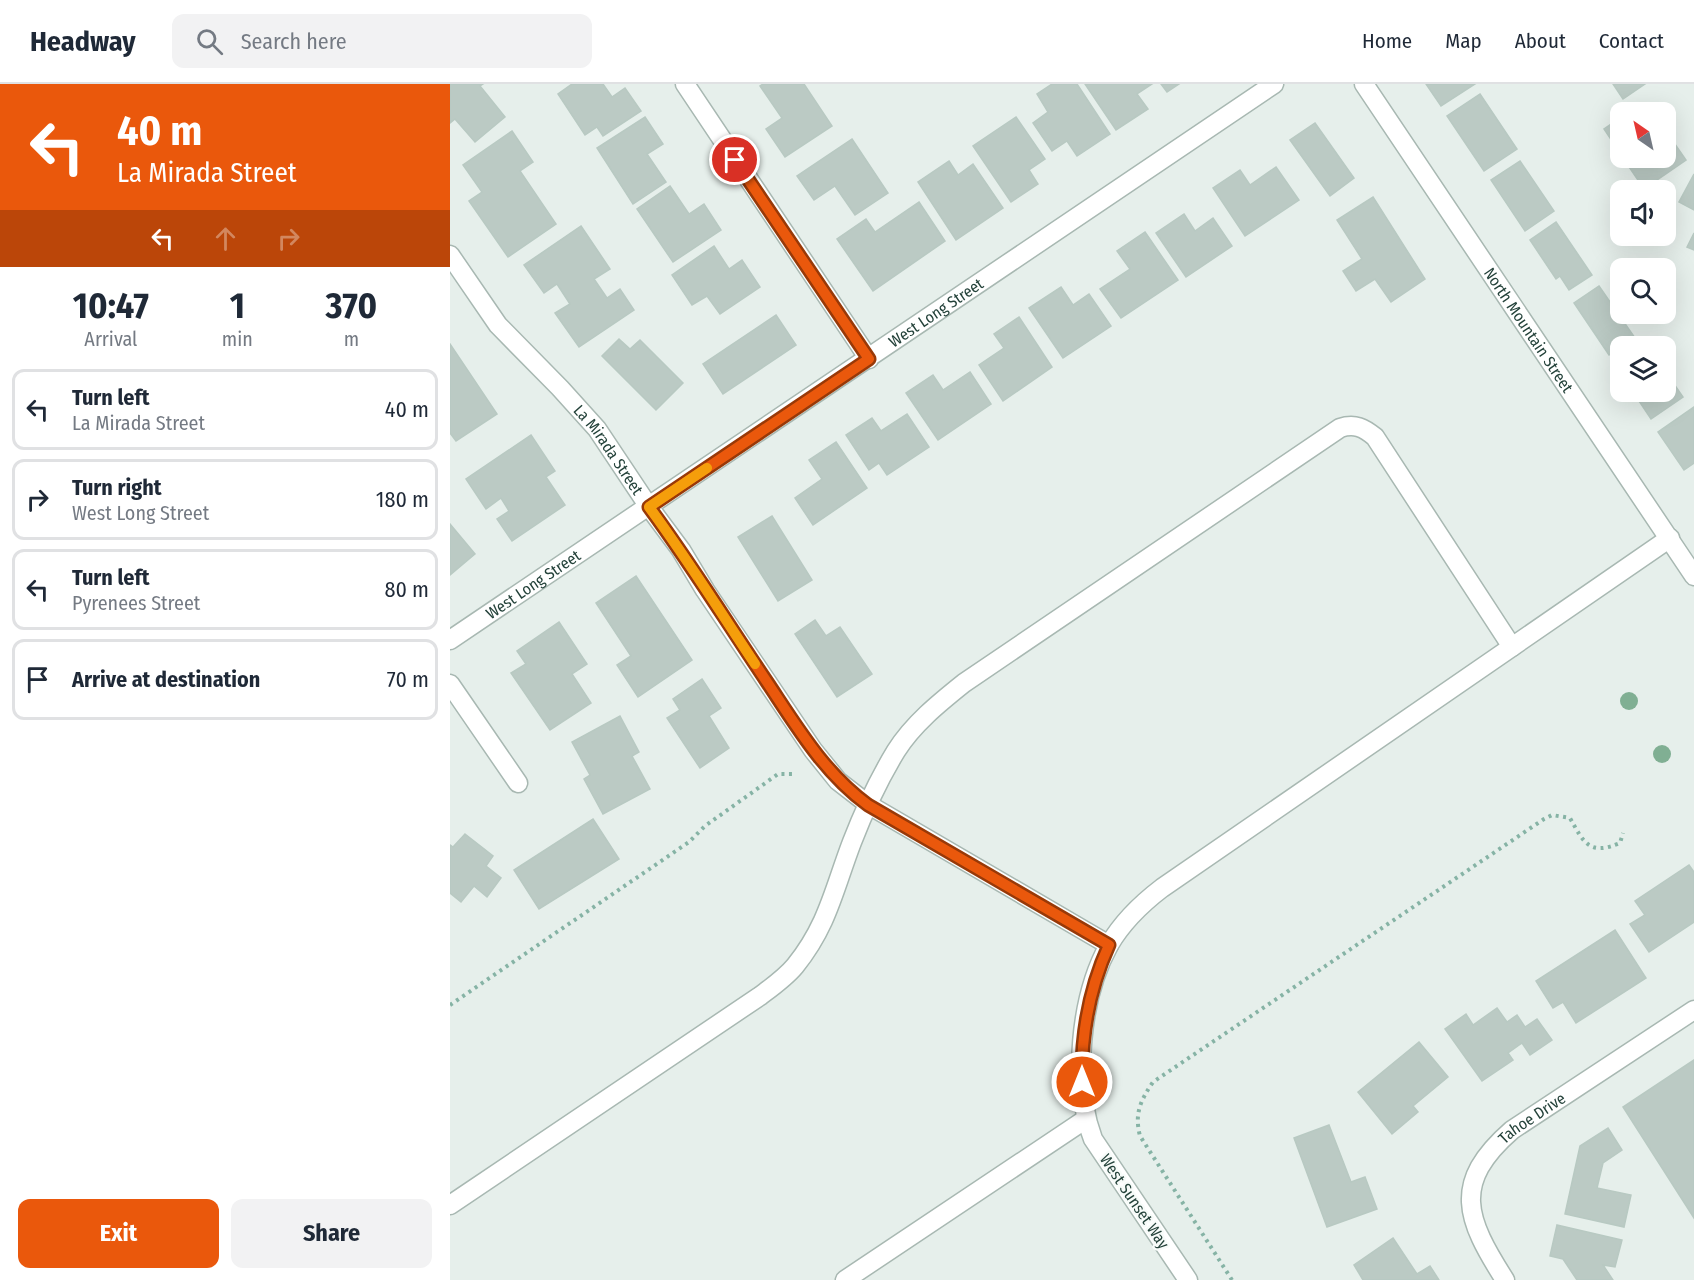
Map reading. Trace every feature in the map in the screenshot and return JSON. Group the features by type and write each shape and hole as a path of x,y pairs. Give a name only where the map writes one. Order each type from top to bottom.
{"street":[{"path":"685,84 869,359"},
{"name":"West Long Street","path":"450,640 1274,84"},
{"name":"North Mountain Street","path":"1364,84 1694,576"},
{"name":"La Mirada Street","path":"450,255 498,325 597,429 681,550 705,590 813,750 838,781 868,805 1109,945"},
{"path":"450,1205 760,996 793,968 819,932 868,805 897,749 923,718 950,694 1331,433 1350,425 1360,427 1375,437 1512,647"},
{"name":"West Sunset Way","path":"1188,1280 1093,1138 1086,1119 1082,1082 1083,1036 1093,985 1109,945 1122,925 1147,899 1670,538"},
{"path":"450,684 518,783"},
{"name":"Tahoe Drive","path":"1505,1280 1488,1253 1478,1231 1472,1208 1471,1188 1478,1168 1492,1148 1512,1130 1694,1010"},
{"path":"845,1280 1086,1119"}],"path":[{"path":"450,1005 689,842 705,826 778,774 792,774"},
{"path":"1232,1280 1140,1136 1138,1117 1141,1100 1153,1082 1544,819 1552,815 1570,818 1584,843 1591,848 1606,849 1620,843 1623,833"}],"building":[{"path":"450,84 483,84 480,86 505,117 475,142 455,119 450,123"},
{"path":"572,84 603,84 612,97 625,88 641,111 603,136 597,127 585,135 558,94"},
{"path":"763,84 804,84 832,126 785,157 766,129 782,118 760,86"},
{"path":"1052,84 1077,84 1110,134 1077,156 1067,141 1052,151 1033,123 1048,112 1037,94"},
{"path":"1085,84 1152,84 1137,94 1148,109 1116,130"},
{"path":"1161,84 1179,84 1167,92"},
{"path":"1426,84 1475,84 1441,106"},
{"path":"1613,84 1645,84 1623,99"},
{"path":"1480,94 1517,149 1484,171 1447,116"},
{"path":"645,117 663,144 647,154 666,182 633,204 597,148"},
{"path":"1016,117 1045,159 1029,170 1038,184 1011,202 973,146"},
{"path":"1315,123 1354,178 1330,196 1290,140"},
{"path":"1610,125 1610,138 1604,129"},
{"path":"512,131 533,162 520,171 556,224 508,257 469,201 482,192 463,165"},
{"path":"852,139 888,193 855,215 835,186 814,200 797,176"},
{"path":"1676,146 1686,160 1676,167"},
{"path":"949,161 958,175 973,164 1003,208 956,240 918,182"},
{"path":"1520,161 1554,211 1525,231 1491,180"},
{"path":"1276,167 1299,200 1245,236 1213,188 1240,170 1250,185"},
{"path":"1630,168 1674,168 1657,180 1638,180"},
{"path":"1694,174 1694,210 1679,202"},
{"path":"670,186 689,214 704,204 721,230 673,262 637,209"},
{"path":"1373,197 1425,279 1391,302 1375,279 1356,291 1343,271 1362,259 1337,220"},
{"path":"919,202 945,241 873,291 837,239 866,219 875,232"},
{"path":"1184,214 1195,231 1213,218 1232,246 1186,277 1156,233"},
{"path":"1556,222 1592,275 1569,290 1560,276 1556,279 1530,240"},
{"path":"581,226 610,269 594,279 607,298 620,289 634,310 579,347 555,313 570,304 557,284 544,293 524,265"},
{"path":"1145,232 1178,280 1121,318 1100,289 1130,269 1117,251"},
{"path":"1694,233 1694,250 1687,247"},
{"path":"714,246 729,269 742,260 760,287 720,314 707,296 692,305 672,275"},
{"path":"1599,286 1610,302 1610,324 1625,324 1634,336 1610,336 1609,355 1574,303"},
{"path":"1061,287 1073,305 1089,294 1111,326 1063,358 1029,308"},
{"path":"776,315 796,345 723,394 703,364"},
{"path":"1019,317 1052,367 1003,401 979,365 1004,348 994,334"},
{"path":"619,339 630,349 640,340 683,383 656,410 602,356"},
{"path":"450,344 497,414 456,441 450,433"},
{"path":"970,372 991,404 938,440 906,393 933,375 943,390"},
{"path":"1676,387 1683,397 1676,402"},
{"path":"1640,402 1676,402 1651,419"},
{"path":"1694,407 1694,463 1684,470 1658,432"},
{"path":"907,414 929,447 887,475 879,463 869,470 846,435 872,418 881,431"},
{"path":"531,435 555,471 546,477 565,505 512,541 497,519 509,511 501,498 486,509 466,479"},
{"path":"836,442 867,488 813,525 795,498 822,479 809,460"},
{"path":"772,516 812,580 778,601 738,537"},
{"path":"450,524 475,554 450,575"},
{"path":"636,576 692,660 638,697 617,665 631,656 596,603"},
{"path":"815,620 826,636 840,627 872,674 837,697 795,634"},
{"path":"559,622 587,664 572,674 591,703 550,730 511,673 526,664 517,651"},
{"path":"702,679 721,708 709,716 729,748 700,768 667,718 680,710 673,699"},
{"path":"620,716 639,752 632,756 650,789 603,814 584,779 590,775 572,742"},
{"path":"593,819 619,859 539,909 514,870"},
{"path":"465,834 493,856 486,866 501,878 487,897 474,886 461,902 450,893 450,845 453,847"},
{"path":"1689,865 1694,872 1694,922 1649,952 1630,924 1645,915 1635,901"},
{"path":"1615,930 1646,978 1576,1023 1563,1002 1553,1008 1536,981"},
{"path":"1497,1008 1507,1022 1517,1015 1525,1027 1537,1019 1552,1040 1530,1055 1522,1043 1508,1053 1513,1060 1482,1081 1445,1029 1466,1014 1473,1025"},
{"path":"1419,1042 1448,1077 1413,1106 1418,1112 1392,1134 1358,1092"},
{"path":"1694,1060 1694,1218 1623,1107"},
{"path":"1329,1125 1351,1182 1365,1177 1377,1209 1327,1227 1294,1138"},
{"path":"1608,1128 1622,1150 1603,1163 1597,1188 1631,1195 1624,1227 1565,1214 1580,1146"},
{"path":"1557,1225 1622,1240 1615,1267 1603,1265 1613,1280 1577,1280 1563,1259 1550,1256"},
{"path":"1393,1238 1417,1274 1430,1266 1439,1280 1363,1280 1354,1265"}],"slow traffic":[{"path":"707,468 649,507 681,550 755,664"}],"route":[{"path":"735,160 869,359 649,507 681,550 705,590 813,750 838,781 868,805 1109,945 1093,985 1088,1010 1083,1036 1082,1082"}]}
